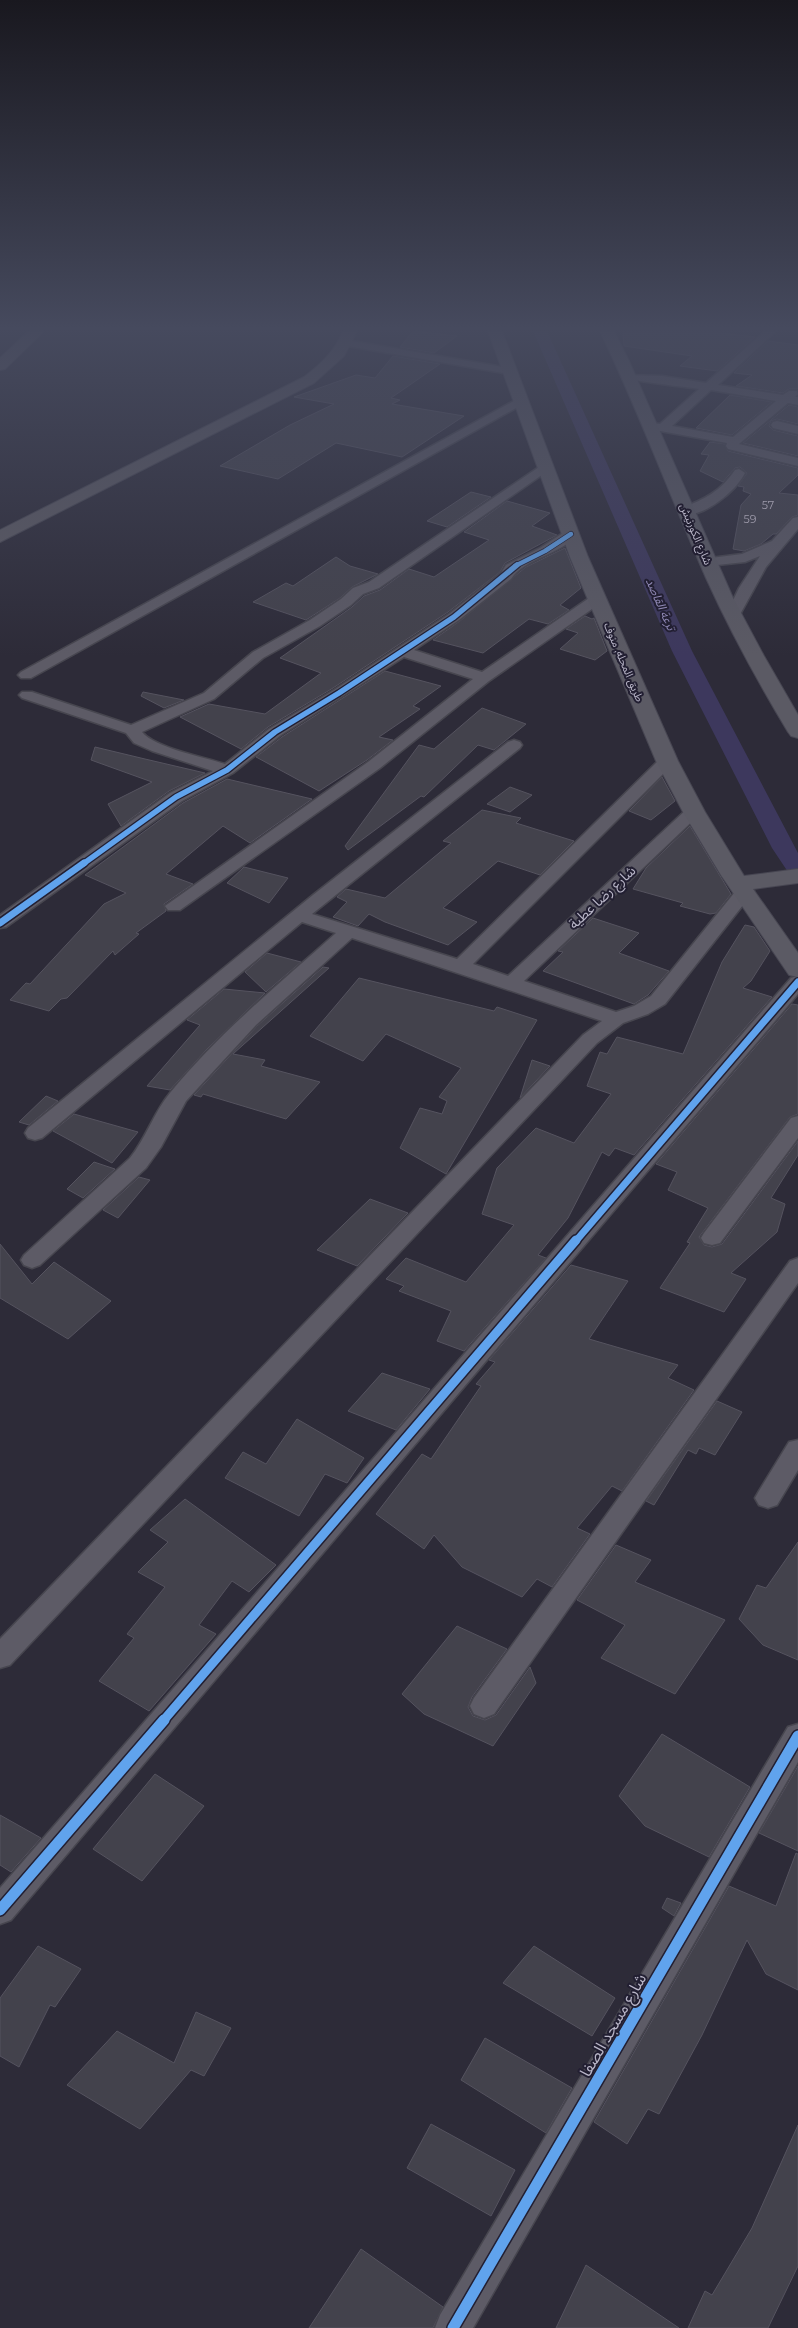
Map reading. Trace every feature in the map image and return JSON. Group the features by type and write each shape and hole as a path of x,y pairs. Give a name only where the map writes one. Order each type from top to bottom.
{"highway":[{"path":"0,536 191,440"}],"main road":[{"name":"طريق المحله, منوف","path":"535,440 597,599 667,762 694,812 742,888 798,970"},
{"name":"شارع الكورنيش","path":"661,440 686,511 708,562 774,694 798,732"},
{"path":"742,888 798,876"}],"street":[{"path":"26,675 451,440"},
{"path":"727,440 735,441 732,446 734,448 798,462"},
{"path":"132,730 209,696 258,655 315,623 346,602 358,591 374,585 545,467"},
{"path":"686,511 723,494 734,484 739,473"},
{"path":"733,615 756,570 778,542 798,521"},
{"path":"0,923 176,797 227,770 275,732 339,693 454,617 506,576 511,568 571,534"},
{"path":"708,562 745,558 764,551 778,542"},
{"path":"174,906 374,765 484,678 597,599"},
{"path":"402,651 484,678"},
{"path":"27,695 132,730 140,740 158,748 227,770"},
{"path":"35,1134 300,916 514,745"},
{"path":"460,966 667,762"},
{"name":"شارع رضا عطية","path":"511,983 694,812"},
{"path":"0,1657 590,1039 616,1019 641,1010 658,1000 742,888"},
{"path":"300,916 460,966 616,1019"},
{"path":"32,1260 138,1163 150,1148 177,1098 206,1066 249,1022 350,931"},
{"path":"0,1910 798,982"},
{"path":"712,1238 798,1123"},
{"path":"484,1706 798,1266"},
{"path":"768,1498 798,1449"},
{"name":"شارع مسجد الصفا","path":"453,2328 798,1736"}],"building":[{"path":"265,440 428,440 402,457 336,443 278,479 220,466"},
{"path":"747,440 798,440 798,456 743,443"},
{"path":"710,442 725,444 728,451 798,468 798,475 779,493 798,495 798,515 792,517 776,534 773,534 761,544 744,551 733,549 741,505 751,494 743,491 744,487 738,486 747,473 740,467 735,468 723,482 700,471 709,455 701,454"},
{"path":"471,492 491,497 447,527 427,521"},
{"path":"507,501 550,513 532,526 557,535 505,563 500,572 448,612 333,688 268,727 241,749 180,717 209,704 265,714 321,673 280,658 352,607 364,596 380,590 409,569 434,577 489,540 464,532"},
{"path":"565,548 581,588 560,605 569,610 548,624 529,619 483,653 433,640 460,621 526,567"},
{"path":"336,557 350,566 378,574 352,587 340,598 306,620 253,602 286,583 293,586"},
{"path":"585,616 594,618 607,651 595,660 560,649 578,633 566,629"},
{"path":"385,671 441,686 413,706 420,709 379,737 393,740 367,760 319,791 256,757 282,737"},
{"path":"143,692 184,700 164,708 141,696"},
{"path":"482,708 526,724 494,750 478,745 424,797 421,796 348,850 345,846 419,745 434,749"},
{"path":"95,747 205,773 169,791 121,826 108,804 152,782 91,760"},
{"path":"662,777 675,801 651,820 629,811"},
{"path":"227,779 312,799 250,843 223,826 166,874 193,884 164,904 166,911 136,933 139,934 115,955 113,951 67,998 61,999 49,1011 10,1000 26,983 30,984 104,904 126,893 85,875 183,803"},
{"path":"510,787 532,795 510,812 487,804"},
{"path":"482,810 521,818 516,823 574,841 540,875 498,861 443,908 477,922 448,945 385,922 369,914 358,926 333,917 347,902 337,897 346,889 385,898 451,843 443,841"},
{"path":"690,826 731,894 716,913 710,914 680,906 683,903 633,889 646,868"},
{"path":"244,867 288,878 269,903 227,883"},
{"path":"593,918 639,933 619,953 669,971 648,995 634,1004 543,971 563,952 558,951"},
{"path":"745,925 754,927 770,951 751,981 743,988 772,997 634,1155 615,1148 609,1156 602,1152 568,1218 538,1255 546,1258 464,1351 437,1341 451,1311 399,1291 404,1286 386,1279 406,1258 466,1282 514,1225 482,1214 497,1168 536,1128 574,1143 611,1094 587,1086 600,1052 607,1054 617,1037 683,1054 722,962"},
{"path":"267,953 301,962 266,992 245,972"},
{"path":"323,967 329,968 233,1054 265,1060 261,1066 320,1082 286,1119 203,1094 201,1097 194,1095 257,1026"},
{"path":"359,978 494,1011 497,1007 537,1020 446,1174 400,1148 420,1108 442,1114 447,1101 439,1097 461,1068 386,1034 363,1061 310,1036"},
{"path":"224,989 265,993 207,1049 170,1090 147,1086 200,1025 187,1020"},
{"path":"792,1004 798,1005 798,1114 790,1117 699,1237 704,1245 712,1247 722,1244 798,1141 798,1155 771,1198 785,1204 777,1232 731,1273 746,1279 724,1312 660,1288 690,1243 687,1242 708,1208 668,1190 677,1172 656,1164"},
{"path":"532,1060 550,1066 520,1098"},
{"path":"46,1096 58,1101 29,1125 19,1122"},
{"path":"74,1114 138,1132 112,1163 53,1131"},
{"path":"94,1162 115,1169 83,1198 67,1189"},
{"path":"139,1177 150,1180 118,1218 103,1210"},
{"path":"370,1199 408,1213 357,1266 317,1250"},
{"path":"0,1244 32,1284 54,1262 111,1301 68,1339 0,1298"},
{"path":"571,1265 628,1281 589,1339 678,1365 668,1378 694,1390 622,1491 612,1486 577,1528 590,1534 552,1587 537,1579 522,1597 462,1567 434,1535 424,1549 376,1514 422,1454 431,1459 481,1386 476,1384 495,1362 489,1360"},
{"path":"382,1373 430,1389 396,1430 348,1411"},
{"path":"717,1401 742,1412 715,1455 699,1448 696,1454 688,1450 654,1505 646,1501"},
{"path":"297,1419 364,1458 347,1483 325,1474 299,1516 225,1478 243,1452 266,1464"},
{"path":"185,1499 276,1565 249,1592 232,1581 199,1625 216,1634 149,1711 99,1681 134,1638 127,1634 165,1587 138,1572 168,1542 150,1530"},
{"path":"798,1542 798,1660 763,1645 739,1619 757,1585 766,1588"},
{"path":"616,1545 651,1560 635,1582 725,1620 675,1694 601,1658 625,1625 577,1600"},
{"path":"457,1626 507,1649 472,1697 468,1707 473,1716 485,1720 496,1715 530,1667 536,1683 493,1746 424,1714 402,1694"},
{"path":"662,1734 750,1787 709,1857 645,1826 619,1796"},
{"path":"798,1766 798,1851 759,1833"},
{"path":"155,1774 204,1806 142,1881 93,1849"},
{"path":"0,1815 41,1838 11,1872 0,1865"},
{"path":"796,1853 798,1854 798,1990 766,1974 747,1940 702,2035 659,2114 648,2109 627,2144 594,2122 729,1886 776,1906"},
{"path":"667,1898 681,1903 674,1916 662,1908"},
{"path":"38,1946 81,1969 55,2007 50,2005 19,2067 0,2056 0,1998"},
{"path":"534,1946 615,1998 592,2036 503,1983"},
{"path":"196,2012 231,2028 204,2076 191,2070 140,2129 67,2085 117,2031 174,2063"},
{"path":"485,2038 572,2088 546,2133 461,2080"},
{"path":"431,2124 515,2170 491,2216 407,2168"},
{"path":"798,2125 798,2266 768,2328 688,2328 705,2291 712,2295 752,2228"},
{"path":"361,2249 443,2307 433,2328 309,2328"},
{"path":"586,2265 679,2328 556,2328"}],"waterway":[{"name":"ترعة القاصد","path":"588,440 682,651 783,848 798,870"}],"cycle path":[{"path":"0,923 176,797 227,770 275,732 339,693 454,617 506,576 511,568 545,551 571,534"},
{"path":"0,1910 798,982"},
{"path":"453,2328 798,1736"}]}
